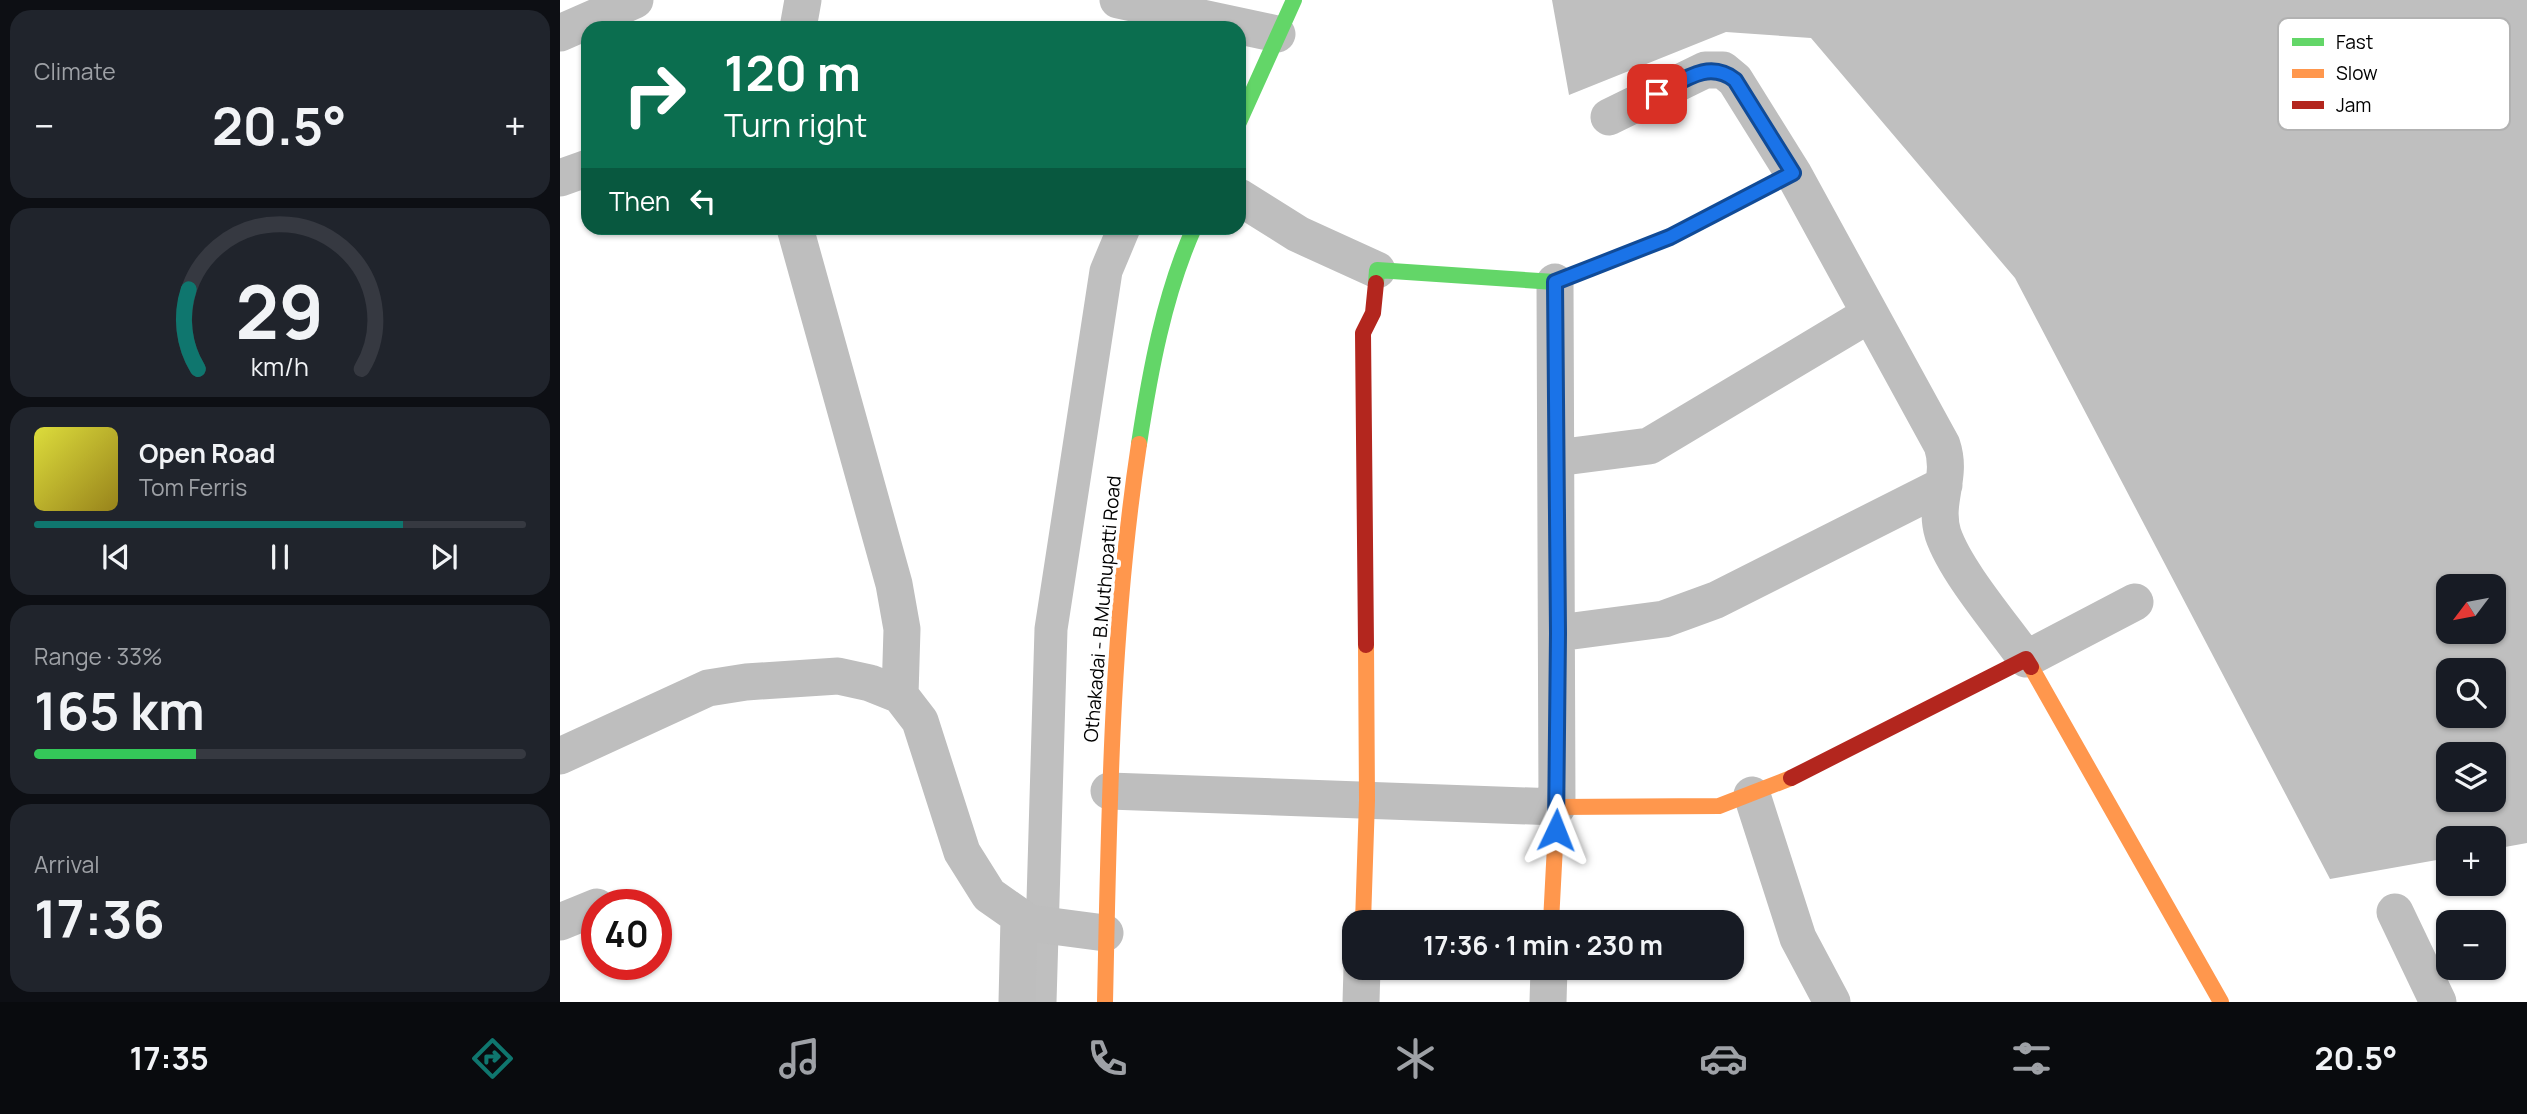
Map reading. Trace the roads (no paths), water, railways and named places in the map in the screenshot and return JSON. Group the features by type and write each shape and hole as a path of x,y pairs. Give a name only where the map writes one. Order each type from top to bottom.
{"street":[{"path":"587,21 635,0"},
{"path":"799,21 803,0"},
{"path":"1118,0 1193,12 1227,21"},
{"path":"1246,106 1294,0"},
{"path":"560,33 581,24"},
{"path":"1246,26 1277,34"},
{"path":"1609,117 1704,71 1723,70 1735,80 1793,173 1942,445 1948,463 1939,507 1943,534 1964,571 2026,659 2221,1002"},
{"path":"560,178 581,170"},
{"path":"1246,201 1298,234 1377,270 1555,282 1670,237 1793,173"},
{"path":"797,235 894,583 902,629 900,695"},
{"name":"Othakadai - B.Muthupatti Road","path":"1105,1002 1110,791 1128,514 1147,389 1182,255 1191,235"},
{"path":"1363,910 1367,800 1363,333 1373,313 1377,270"},
{"path":"1552,910 1558,633 1555,282"},
{"path":"1556,458 1649,446 1870,314"},
{"path":"1558,633 1664,619 1716,600 1944,485"},
{"path":"1110,791 1556,807 1719,806 1752,795 2135,602"},
{"path":"560,756 708,688 746,682 838,676 870,683 900,695 920,721 962,852 989,895 1024,920 1105,933"},
{"path":"1752,795 1798,938 1832,1002"},
{"path":"2395,912 2438,1002"},
{"path":"560,922 581,913"},
{"path":"1017,1002 1024,920"},
{"path":"1361,1002 1362,980"},
{"path":"1548,1002 1549,980"}],"waterway":[{"path":"1040,1002 1051,629 1106,271 1121,235"}]}
